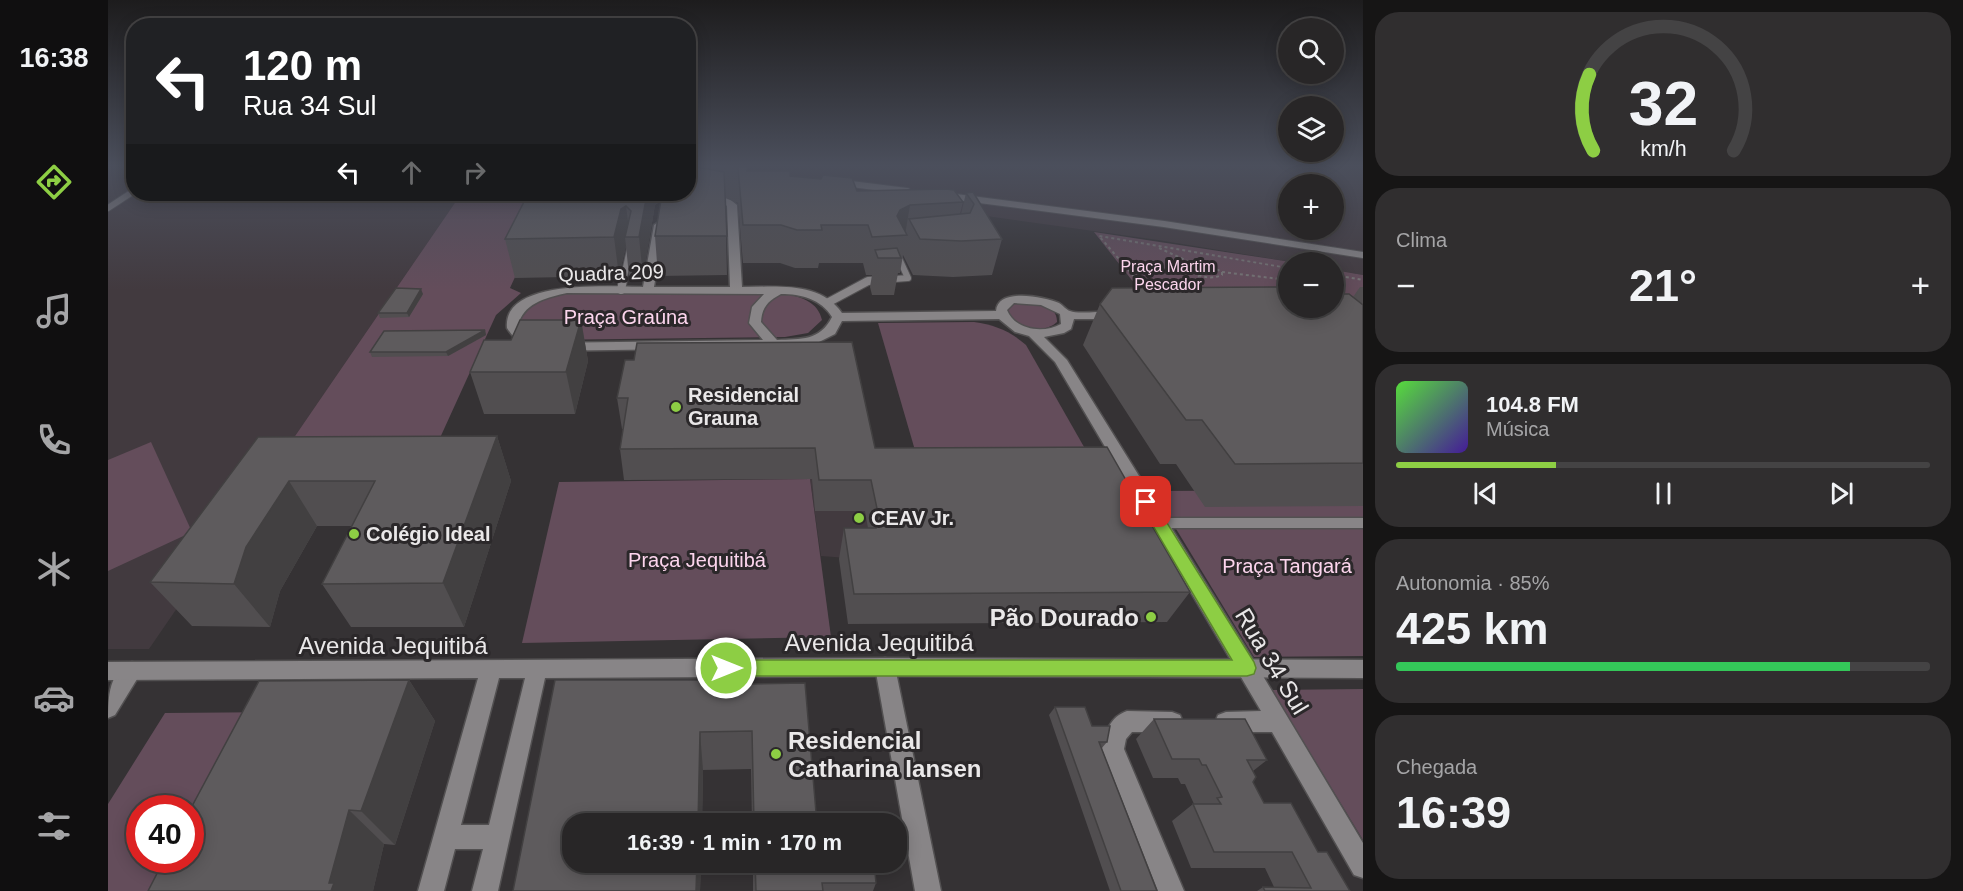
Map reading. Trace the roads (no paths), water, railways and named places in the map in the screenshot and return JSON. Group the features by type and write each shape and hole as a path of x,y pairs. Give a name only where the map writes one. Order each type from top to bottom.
{"street":[{"path":"732,208 736,290"},
{"path":"648,290 660,215"},
{"name":"Quadra 209","path":"567,290 781,290 806,292 827,303 838,317 831,331 809,343 545,347 531,345 515,333 513,326 518,312 533,300 567,290"},
{"path":"774,344 755,323 755,312 760,303 781,290"},
{"path":"1060,360 1059,344 1062,330 1069,321 1061,309 1042,301 1020,298 1004,304 1001,309 1002,315 1013,325 1032,332 1053,333 1062,330"},
{"path":"838,317 1002,315"},
{"path":"1067,315 1124,315"},
{"name":"Rua 34 Sul","path":"1032,332 1060,360 1247,668 1363,866"},
{"path":"885,667 928,891"},
{"name":"Avenida Jequitibá","path":"108,671 283,676 491,669 885,667 1363,669"},
{"path":"431,891 491,669"},
{"path":"485,891 537,669"},
{"path":"108,708 132,671"},
{"path":"1171,891 1113,749 1116,734 1127,721 1278,721"},
{"path":"445,837 497,837"}],"lane":[{"path":"1038,208 1164,224 1363,255"},
{"path":"827,303 868,281 908,278 896,252 904,247"},
{"path":"621,290 630,248"},
{"path":"1159,523 1363,523"}],"place":[{"name":"Residencial Grauna","path":"676,407"},
{"name":"CEAV Jr.","path":"859,518"},
{"name":"Colégio Ideal","path":"354,534"},
{"name":"Pão Dourado","path":"1151,617"},
{"name":"Residencial Catharina Iansen","path":"776,754"}],"park label":[{"name":"Praça Martim Pescador","path":"1168,275"},
{"name":"Praça Graúna","path":"626,317"},
{"name":"Praça Jequitibá","path":"697,560"},
{"name":"Praça Tangará","path":"1287,566"}]}
